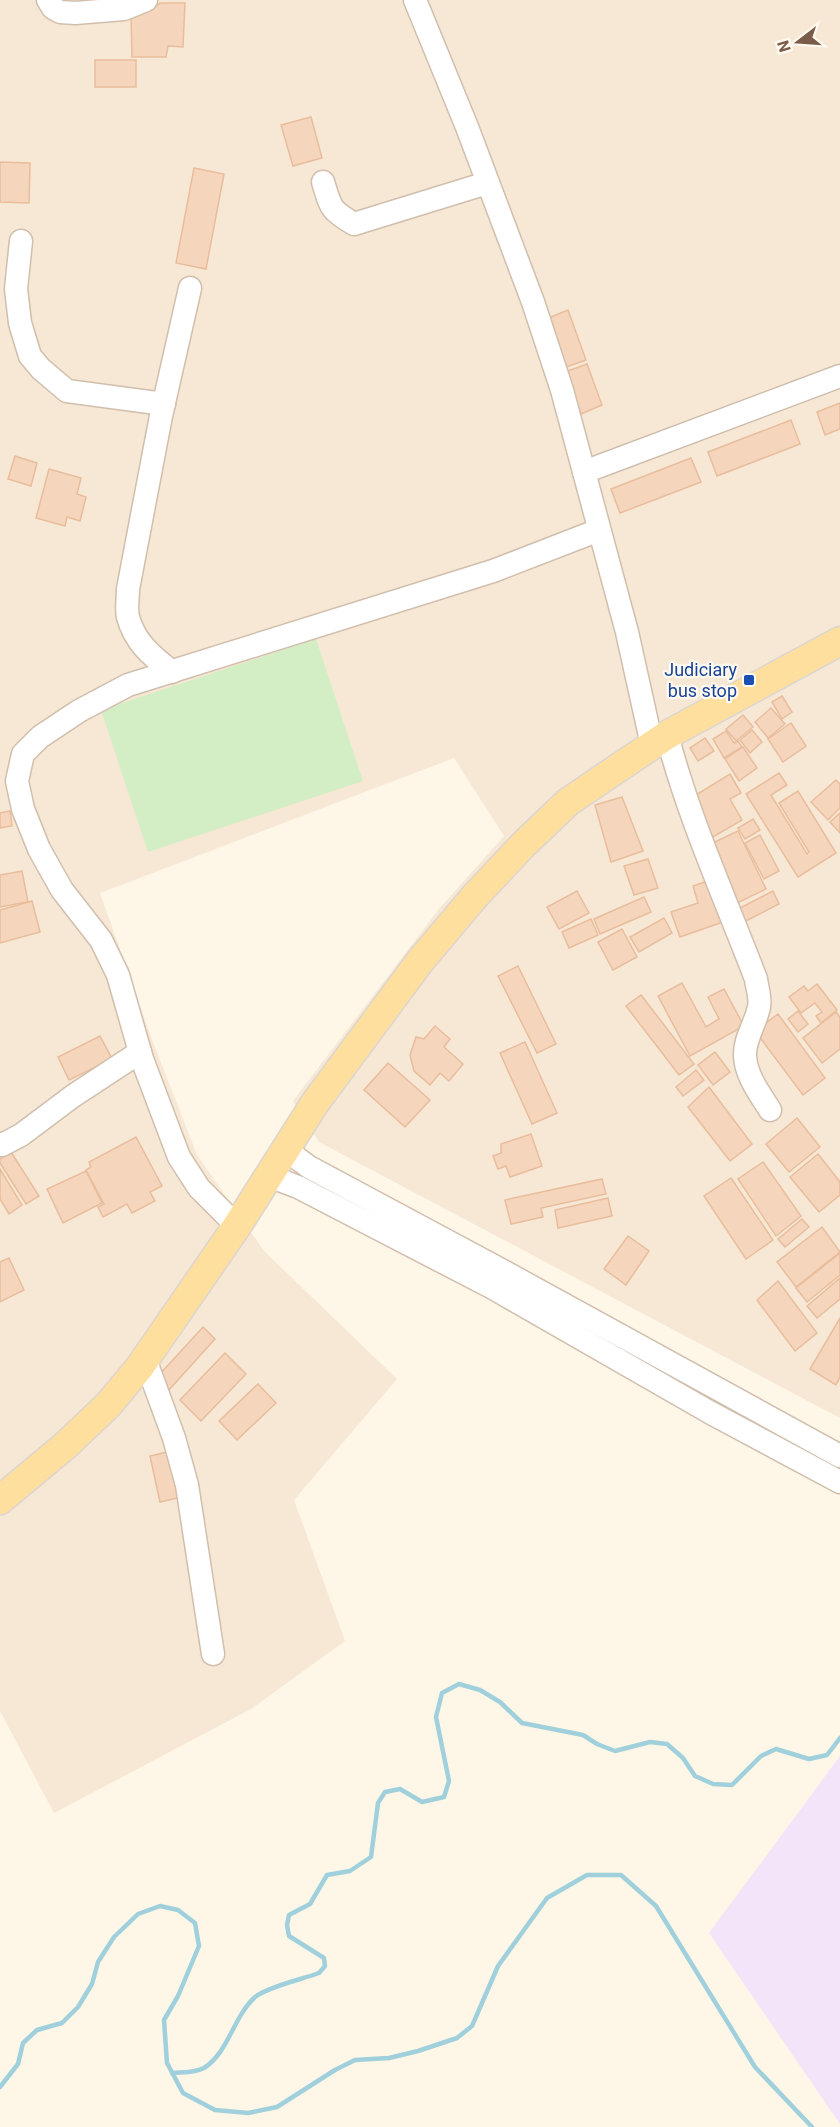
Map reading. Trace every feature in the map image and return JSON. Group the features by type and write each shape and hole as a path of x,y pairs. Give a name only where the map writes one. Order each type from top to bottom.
{"main road":[{"path":"2,1493 66,1445 108,1405 145,1359 237,1226 315,1103 421,960 476,895 523,845 568,802 659,740 840,641"}],"street":[{"path":"48,0 53,8 60,12 75,13 110,12 146,0"},
{"path":"415,0 467,127 533,302 562,390 627,632 659,740 679,782 698,836 756,979 760,1004 747,1041 746,1067 770,1110"},
{"path":"323,182 336,214 354,224 487,183"},
{"path":"21,241 16,289 20,323 30,356 41,369 67,391 164,404"},
{"path":"172,672 145,651 127,616 128,589 164,404 190,288"},
{"path":"584,472 840,376"},
{"path":"237,1226 200,1188 179,1157 140,1052 118,975 101,940 63,890 39,849 23,809 16,781 23,754 40,737 79,711 128,685 493,571 599,530"},
{"path":"0,1144 3,1145 21,1135 73,1096 140,1052"},
{"path":"286,1150 309,1167 840,1456"},
{"path":"269,1176 298,1187 493,1288 711,1413 840,1482"},
{"path":"145,1359 174,1438 187,1485 213,1654"}],"shaded area":[{"path":"0,0 840,0 840,1418 319,1142 293,1101 439,909 504,836 454,758 100,893 151,1037 197,1155 264,1251 397,1379 294,1500 345,1641 251,1709 54,1813 0,1711"},
{"path":"840,1756 840,2124 709,1933"}],"green space":[{"path":"316,639 363,781 148,852 101,710"}],"building":[{"path":"161,3 185,3 183,47 168,46 166,57 132,57 131,16"},
{"path":"95,60 136,60 136,87 95,87"},
{"path":"311,117 322,158 293,166 281,125"},
{"path":"0,162 30,163 29,203 0,202"},
{"path":"194,168 224,174 206,269 176,263"},
{"path":"568,310 586,360 563,368 546,319"},
{"path":"587,364 602,405 581,414 565,372"},
{"path":"840,403 840,429 825,435 817,412"},
{"path":"791,420 800,444 717,476 708,452"},
{"path":"15,456 37,463 31,486 8,479"},
{"path":"691,458 701,482 620,513 611,489"},
{"path":"49,469 81,478 77,494 86,497 80,521 67,517 65,526 36,518"},
{"path":"782,696 792,712 782,719 772,702"},
{"path":"771,708 785,724 768,738 755,722"},
{"path":"743,715 753,727 736,741 726,729"},
{"path":"791,723 806,746 783,762 768,739"},
{"path":"752,730 762,742 750,753 740,740"},
{"path":"726,731 734,743 738,741 742,747 724,758 713,739"},
{"path":"705,738 714,751 698,761 690,748"},
{"path":"743,747 757,768 739,781 725,759"},
{"path":"779,773 787,785 771,795 807,854 809,852 779,803 798,791 836,853 798,877 746,794"},
{"path":"730,774 741,793 730,799 742,820 713,837 691,798"},
{"path":"836,780 840,784 840,808 828,820 811,802"},
{"path":"622,797 643,851 611,862 595,805"},
{"path":"10,811 12,826 0,828 0,813"},
{"path":"840,813 840,833 830,822"},
{"path":"753,819 760,830 745,839 738,828"},
{"path":"738,831 766,889 735,904 706,846"},
{"path":"760,835 779,871 764,879 745,843"},
{"path":"648,859 658,888 634,895 624,866"},
{"path":"22,871 28,902 0,907 0,875"},
{"path":"708,881 723,922 680,937 671,912 698,903 693,886"},
{"path":"577,891 589,913 559,929 547,907"},
{"path":"773,891 779,904 744,922 738,909"},
{"path":"644,897 651,912 600,934 594,919"},
{"path":"32,901 40,932 0,943 0,910"},
{"path":"664,918 672,933 639,952 630,937"},
{"path":"591,919 598,935 569,948 562,932"},
{"path":"622,929 637,957 613,970 598,942"},
{"path":"518,966 556,1044 537,1053 498,976"},
{"path":"682,983 706,1027 719,1019 708,997 724,989 744,1026 690,1056 658,996"},
{"path":"817,984 837,1010 821,1023 816,1016 822,1012 815,1003 801,1013 789,997 804,986 808,991"},
{"path":"641,995 694,1064 679,1075 626,1006"},
{"path":"798,1011 808,1024 798,1032 788,1019"},
{"path":"836,1012 840,1017 840,1049 822,1063 803,1038"},
{"path":"778,1014 825,1078 803,1095 755,1031"},
{"path":"435,1026 450,1039 444,1047 463,1064 449,1081 440,1073 430,1085 414,1071 410,1055 416,1037 424,1039"},
{"path":"100,1036 112,1059 69,1080 58,1057"},
{"path":"525,1042 557,1113 532,1124 500,1053"},
{"path":"715,1052 730,1072 713,1085 698,1065"},
{"path":"388,1063 430,1100 405,1127 364,1090"},
{"path":"696,1070 704,1080 683,1096 676,1087"},
{"path":"709,1087 752,1144 730,1161 688,1107"},
{"path":"797,1118 820,1147 789,1172 766,1144"},
{"path":"531,1134 542,1166 510,1177 506,1166 498,1169 493,1156 501,1153 501,1144"},
{"path":"136,1137 162,1186 150,1192 155,1201 132,1213 127,1204 103,1217 98,1207 104,1204 86,1170 91,1167 89,1162"},
{"path":"11,1152 39,1196 26,1204 0,1163 0,1159"},
{"path":"818,1154 840,1182 840,1195 819,1212 790,1177"},
{"path":"763,1162 801,1216 776,1236 738,1179"},
{"path":"0,1169 22,1205 9,1214 0,1199"},
{"path":"86,1171 102,1203 63,1223 47,1189"},
{"path":"731,1178 773,1240 746,1259 704,1196"},
{"path":"602,1179 606,1194 541,1208 543,1217 511,1224 505,1200"},
{"path":"608,1198 612,1216 558,1228 555,1210"},
{"path":"802,1219 809,1227 785,1247 778,1239"},
{"path":"822,1227 840,1252 796,1287 777,1262"},
{"path":"628,1236 649,1251 626,1285 604,1269"},
{"path":"840,1253 840,1275 807,1302 796,1288"},
{"path":"9,1258 24,1290 0,1302 0,1262"},
{"path":"840,1278 840,1299 817,1318 807,1306"},
{"path":"778,1281 817,1333 795,1351 757,1300"},
{"path":"840,1318 840,1377 836,1385 810,1369"},
{"path":"203,1327 215,1339 168,1391 159,1375"},
{"path":"225,1353 246,1374 201,1421 180,1400"},
{"path":"258,1384 276,1403 237,1440 219,1421"},
{"path":"171,1451 182,1497 160,1502 150,1456"}],"waterway":[{"path":"172,2073 197,2071 212,2061 225,2044 241,2014 255,1997 276,1987 319,1973 325,1966 324,1958 289,1936 287,1925 289,1915 310,1904 327,1875 350,1871 371,1857 378,1803 385,1792 400,1789 422,1802 444,1797 449,1781 436,1717 442,1693 459,1684 480,1690 500,1702 522,1723 583,1735 615,1751 650,1742 667,1744 683,1758 695,1776 713,1784 732,1785 761,1756 776,1749 809,1759 827,1755 840,1738"},
{"path":"0,2087 18,2064 23,2043 37,2030 62,2023 78,2007 92,1984 98,1962 114,1937 138,1914 160,1906 178,1910 195,1923 199,1946 178,1996 164,2020 167,2063 183,2093 215,2110 248,2113 277,2107 355,2060 389,2058 457,2038 472,2026 498,1966 547,1898 587,1875 621,1875 656,1906 755,2067 812,2127"}],"place":[{"name":"Judiciary bus stop","path":"749,680"}]}
